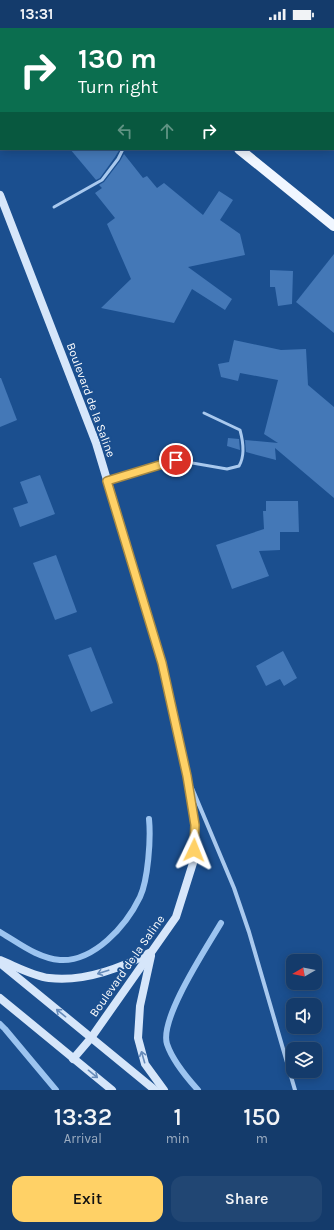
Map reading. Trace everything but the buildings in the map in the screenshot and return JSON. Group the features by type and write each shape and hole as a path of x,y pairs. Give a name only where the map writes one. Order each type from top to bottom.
{"main road":[{"path":"240,150 334,226"},
{"name":"Boulevard de la Saline","path":"0,195 96,443 162,663 187,776 195,825 193,863 176,917 91,1038 73,1058"},
{"path":"0,960 25,971 48,978 66,979 98,973 138,959 152,952"},
{"path":"152,952 140,1006 138,1038 145,1064 164,1090"},
{"path":"0,963 155,1090"},
{"path":"0,998 112,1090"}],"street":[{"path":"187,776 234,888 250,932 295,1090"}],"lane":[{"path":"54,207 102,180 118,159 122,150"},
{"path":"107,481 176,460 227,469 239,466 242,460 243,439 240,430 204,413"}],"waterway":[{"path":"0,932 28,949 52,959 73,959 97,949 118,930 134,908 143,890 150,837 149,819"},
{"path":"198,1090 185,1075 169,1050 166,1033 177,1001 221,923"},
{"path":"0,1024 56,1090"}],"route":[{"path":"176,460 107,481 162,663 187,776 195,825 194,850"}]}
